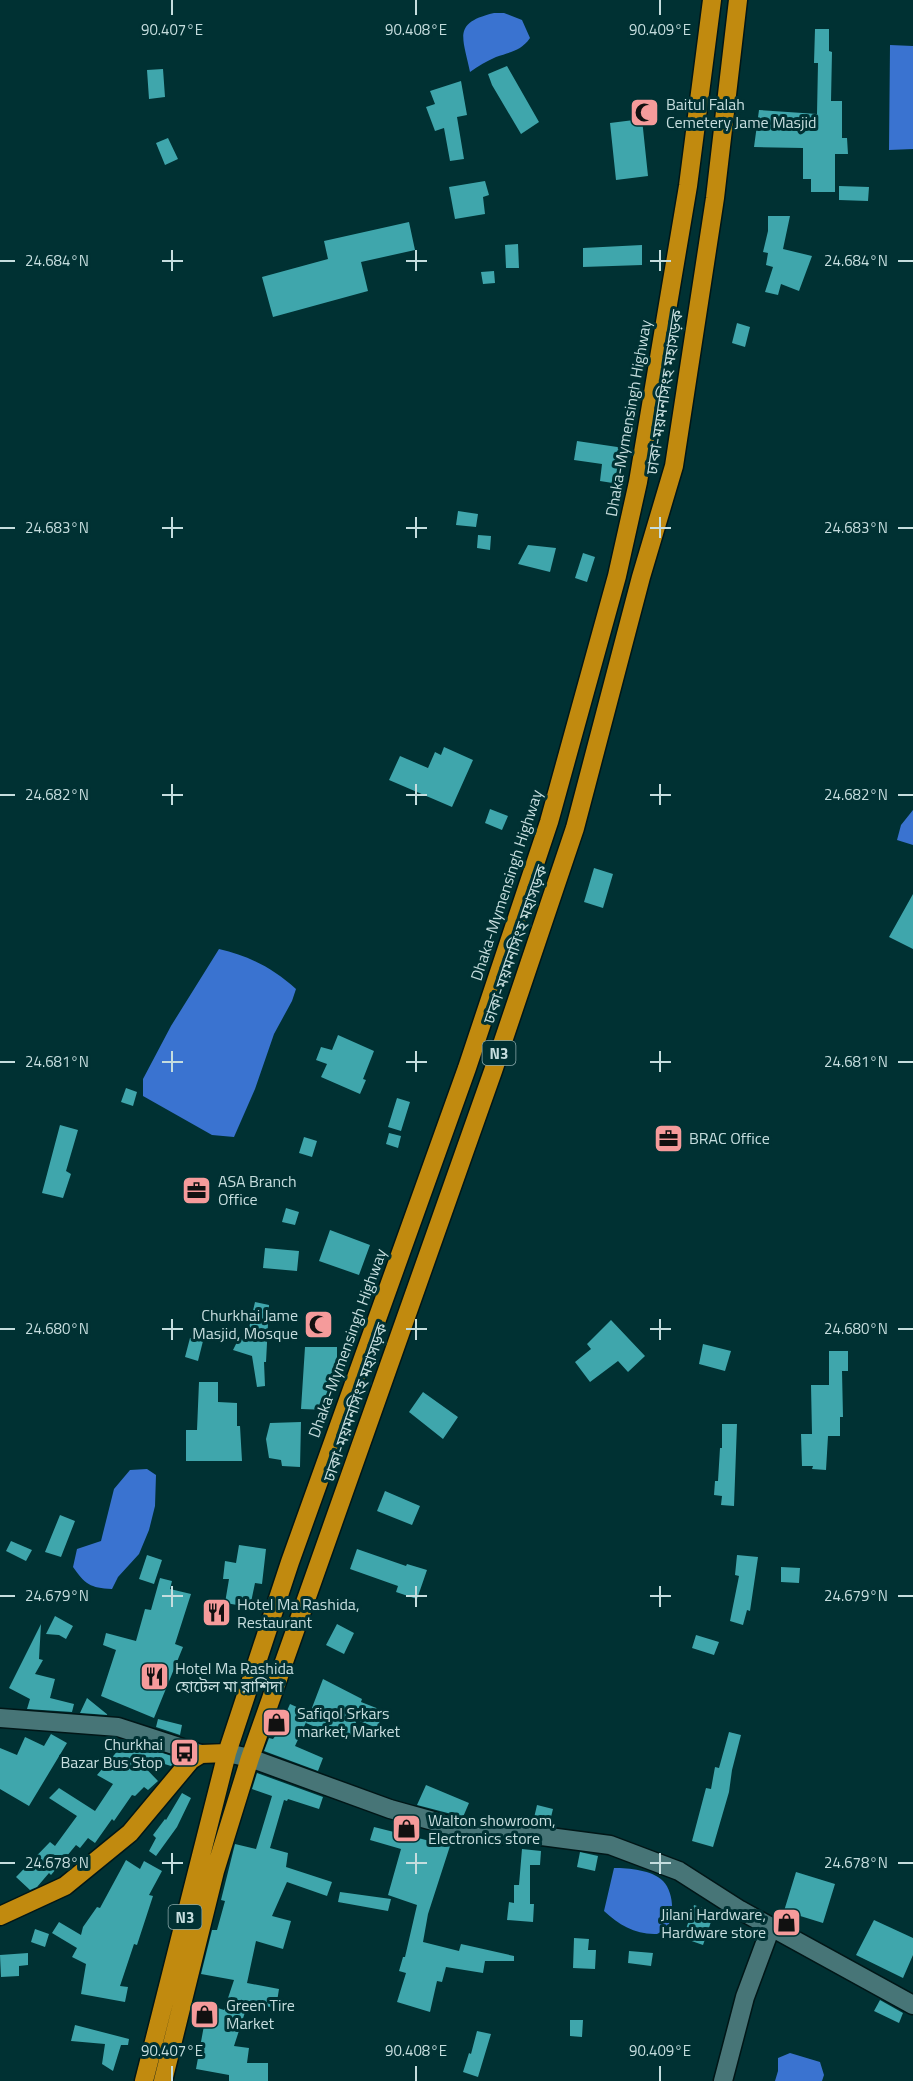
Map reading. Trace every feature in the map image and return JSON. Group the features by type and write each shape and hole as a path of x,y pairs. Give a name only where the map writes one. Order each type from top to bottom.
{"highway":[{"name":"Dhaka-Mymensingh Highway","path":"227,1753 290,1562 467,1068 549,822 577,722 617,576 638,482 688,186 712,0"},
{"name":"ঢাকা-ময়মনসিংহ মহাসড়ক","path":"163,2081 215,1871 250,1758 493,1071 575,828 641,576 674,466 715,198 738,0"},
{"path":"0,1916 65,1886 130,1833 185,1766 201,1754 227,1753"},
{"name":"N3","path":"144,2081 227,1753"}],"street":[{"path":"0,1718 118,1727 201,1754"},
{"path":"227,1753 250,1758 390,1809 462,1829 610,1845 679,1871 771,1927 913,2005"},
{"path":"723,2081 745,1997 771,1927"}],"water":[{"path":"504,13 522,20 530,38 519,48 470,72 463,41 466,27 481,17"},
{"path":"890,45 913,46 913,149 889,150"},
{"path":"913,810 913,845 897,840 901,825"},
{"path":"219,949 260,964 296,989 274,1034 255,1089 234,1137 212,1135 143,1096 143,1079 171,1026"},
{"path":"147,1469 156,1475 155,1506 149,1530 139,1554 118,1577 112,1589 98,1588 89,1584 73,1567 77,1549 101,1541 114,1489 130,1470"},
{"path":"614,1868 647,1872 663,1881 672,1903 672,1915 666,1928 657,1934 642,1933 622,1925 604,1911"},
{"path":"790,2053 820,2062 824,2075 822,2081 775,2081 778,2058"}],"building":[{"path":"815,29 829,29 829,51 832,52 831,101 842,101 842,138 847,138 848,154 835,154 835,192 811,192 811,179 803,179 803,148 754,147 759,110 817,114 818,63 814,63"},
{"path":"507,66 539,122 521,134 488,74"},
{"path":"163,69 165,97 149,99 147,70"},
{"path":"461,81 467,115 457,117 464,159 450,161 444,128 435,131 426,107 435,104 430,91"},
{"path":"642,119 648,176 616,180 610,123"},
{"path":"168,138 178,159 165,165 156,143"},
{"path":"485,181 489,195 483,197 485,214 455,219 449,187"},
{"path":"839,186 869,187 868,201 839,200"},
{"path":"768,216 790,216 783,249 812,256 799,291 781,284 778,295 765,292 773,267 766,265 768,253 763,252 768,231"},
{"path":"409,222 415,250 361,262 368,291 273,317 262,277 328,259 324,241"},
{"path":"518,244 519,268 506,268 505,245"},
{"path":"642,245 642,265 583,267 583,248"},
{"path":"494,271 495,283 483,284 481,272"},
{"path":"737,323 750,327 745,347 732,343"},
{"path":"577,441 624,448 619,484 600,481 602,464 574,460"},
{"path":"458,511 478,514 476,527 456,525"},
{"path":"478,535 491,536 490,550 477,548"},
{"path":"528,545 556,548 550,572 518,564"},
{"path":"583,553 595,557 587,582 575,578"},
{"path":"444,747 473,760 452,807 389,780 400,756 428,768 435,752 441,755"},
{"path":"490,809 508,816 502,830 485,823"},
{"path":"594,868 613,874 603,908 584,902"},
{"path":"913,894 913,949 889,937"},
{"path":"338,1035 374,1051 360,1094 321,1077 327,1064 316,1060 321,1047 332,1050"},
{"path":"126,1088 137,1092 133,1106 121,1102"},
{"path":"397,1098 410,1102 401,1131 388,1127"},
{"path":"60,1125 78,1130 66,1171 71,1174 63,1198 42,1193"},
{"path":"389,1133 401,1136 398,1148 386,1144"},
{"path":"304,1137 317,1141 312,1157 299,1153"},
{"path":"286,1208 299,1212 295,1225 282,1222"},
{"path":"330,1230 370,1245 359,1275 319,1261"},
{"path":"265,1248 299,1251 297,1271 263,1268"},
{"path":"255,1302 269,1305 266,1362 264,1362 265,1386 257,1387 252,1356 233,1350 239,1338 246,1341"},
{"path":"611,1320 645,1356 628,1372 618,1361 590,1382 575,1362 591,1349 587,1344"},
{"path":"190,1338 203,1341 198,1361 185,1357"},
{"path":"703,1344 731,1351 725,1371 699,1364"},
{"path":"305,1347 337,1347 337,1390 330,1390 329,1410 301,1409"},
{"path":"829,1351 848,1351 848,1371 842,1371 843,1417 840,1417 840,1436 828,1436 826,1470 812,1469 813,1466 802,1466 801,1434 812,1434 811,1385 829,1385"},
{"path":"199,1382 218,1382 218,1402 237,1403 237,1426 240,1426 242,1461 186,1461 186,1430 197,1430"},
{"path":"423,1392 458,1417 443,1439 409,1412"},
{"path":"301,1422 300,1467 282,1466 281,1460 269,1458 266,1439 270,1423"},
{"path":"722,1424 737,1424 734,1506 721,1505 722,1496 714,1495 715,1481 718,1481 720,1448 722,1448"},
{"path":"385,1491 420,1506 412,1525 377,1511"},
{"path":"60,1515 75,1521 61,1557 45,1552"},
{"path":"11,1541 32,1550 26,1561 6,1551"},
{"path":"239,1545 266,1549 262,1584 255,1583 250,1607 225,1603 229,1579 223,1579 225,1561 236,1563"},
{"path":"357,1549 406,1566 407,1564 427,1570 417,1599 396,1592 398,1586 350,1569"},
{"path":"147,1555 162,1560 154,1584 139,1579"},
{"path":"737,1555 758,1557 750,1611 747,1610 743,1625 730,1621 739,1576 735,1575"},
{"path":"781,1567 800,1568 799,1583 781,1582"},
{"path":"160,1578 172,1581 170,1589 191,1594 175,1644 183,1647 154,1718 101,1696 116,1650 103,1645 106,1633 136,1641 145,1609 151,1610"},
{"path":"55,1616 73,1626 66,1639 59,1635 46,1634"},
{"path":"41,1624 39,1659 43,1660 35,1674 55,1679 50,1698 74,1704 72,1712 27,1709 30,1699 9,1688"},
{"path":"337,1624 354,1633 344,1654 326,1645"},
{"path":"696,1635 719,1642 714,1655 692,1648"},
{"path":"323,1679 362,1699 361,1702 384,1711 377,1728 357,1720 348,1741 306,1723 308,1718 295,1746 323,1758 318,1771 264,1751 269,1738 273,1739 276,1735 290,1704 310,1713"},
{"path":"87,1698 108,1715 80,1713"},
{"path":"158,1719 182,1725 180,1735 156,1727"},
{"path":"729,1732 741,1735 729,1792 713,1847 692,1841 706,1788 711,1789 715,1767 719,1768"},
{"path":"51,1734 67,1743 29,1806 0,1789 0,1748 17,1755 25,1737 44,1746"},
{"path":"126,1741 150,1751 150,1749 178,1758 171,1766 132,1754 158,1781 148,1790 144,1787 135,1796 132,1795 95,1843 88,1838 80,1848 76,1845 51,1875 49,1873 37,1887 30,1890 16,1877 50,1842 55,1846 77,1816 49,1798 59,1788 95,1811 113,1784 97,1775"},
{"path":"257,1773 323,1797 319,1809 288,1799 284,1800 270,1848 288,1853 286,1867 332,1882 327,1896 287,1882 272,1916 291,1921 283,1949 256,1941 247,1983 279,1989 276,2008 248,2003 234,2046 249,2048 247,2063 268,2063 268,2081 229,2081 229,2075 196,2069 205,2020 192,2016 196,2001 224,2010 234,1980 201,1974 212,1930 217,1930 225,1901 221,1900 235,1844 256,1849 272,1796 252,1789"},
{"path":"426,1785 469,1803 463,1817 417,1805"},
{"path":"182,1793 191,1798 177,1827 156,1856 149,1851 156,1838 153,1835 166,1820"},
{"path":"537,1805 553,1809 550,1821 534,1818"},
{"path":"374,1827 450,1846 428,1914 423,1942 459,1951 461,1944 514,1956 514,1961 485,1961 483,1973 446,1967 442,1982 437,1981 430,2012 397,2002 406,1973 399,1971 403,1957 405,1957 417,1905 388,1895 401,1849 370,1840"},
{"path":"522,1849 541,1851 540,1865 530,1865 530,1904 534,1904 533,1922 507,1920 509,1902 514,1903 514,1885 519,1885"},
{"path":"580,1852 598,1856 595,1871 577,1867"},
{"path":"126,1860 140,1869 144,1861 162,1871 149,1895 153,1896 137,1945 134,1944 120,1986 128,1987 125,2002 81,1994 86,1964 72,1957 77,1948 52,1933 59,1922 81,1935 83,1927 97,1907 100,1908"},
{"path":"796,1872 835,1884 823,1923 784,1911"},
{"path":"340,1892 391,1899 388,1911 338,1902"},
{"path":"694,1905 706,1909 705,1913 713,1916 703,1945 683,1938"},
{"path":"874,1920 913,1938 913,1955 903,1978 856,1955"},
{"path":"35,1929 49,1934 45,1947 31,1942"},
{"path":"574,1938 589,1939 588,1950 596,1950 595,1969 573,1968"},
{"path":"629,1951 653,1953 651,1966 628,1963"},
{"path":"28,1953 28,1965 19,1966 19,1976 1,1977 0,1955"},
{"path":"880,2000 903,2013 899,2023 874,2011"},
{"path":"570,2020 583,2020 582,2037 570,2036"},
{"path":"75,2025 129,2039 128,2045 121,2045 113,2071 102,2064 105,2044 71,2041"},
{"path":"477,2031 491,2034 478,2077 463,2072"}],"place":[{"name":"Baitul Falah Cemetery Jame Masjid","path":"645,113"},
{"name":"BRAC Office","path":"668,1138"},
{"name":"ASA Branch Office","path":"197,1190"},
{"name":"Churkhai Jame Masjid, Mosque","path":"319,1324"},
{"name":"Hotel Ma Rashida, Restaurant","path":"216,1613"},
{"name":"Hotel Ma Rashida হোটেল মা রাশিদা","path":"154,1677"},
{"name":"Safiqol Srkars market, Market","path":"276,1722"},
{"name":"Churkhai Bazar Bus Stop","path":"184,1753"},
{"name":"Walton showroom, Electronics store","path":"407,1829"},
{"name":"Jilani Hardware, Hardware store","path":"787,1923"},
{"name":"Green Tire Market","path":"205,2014"}]}
